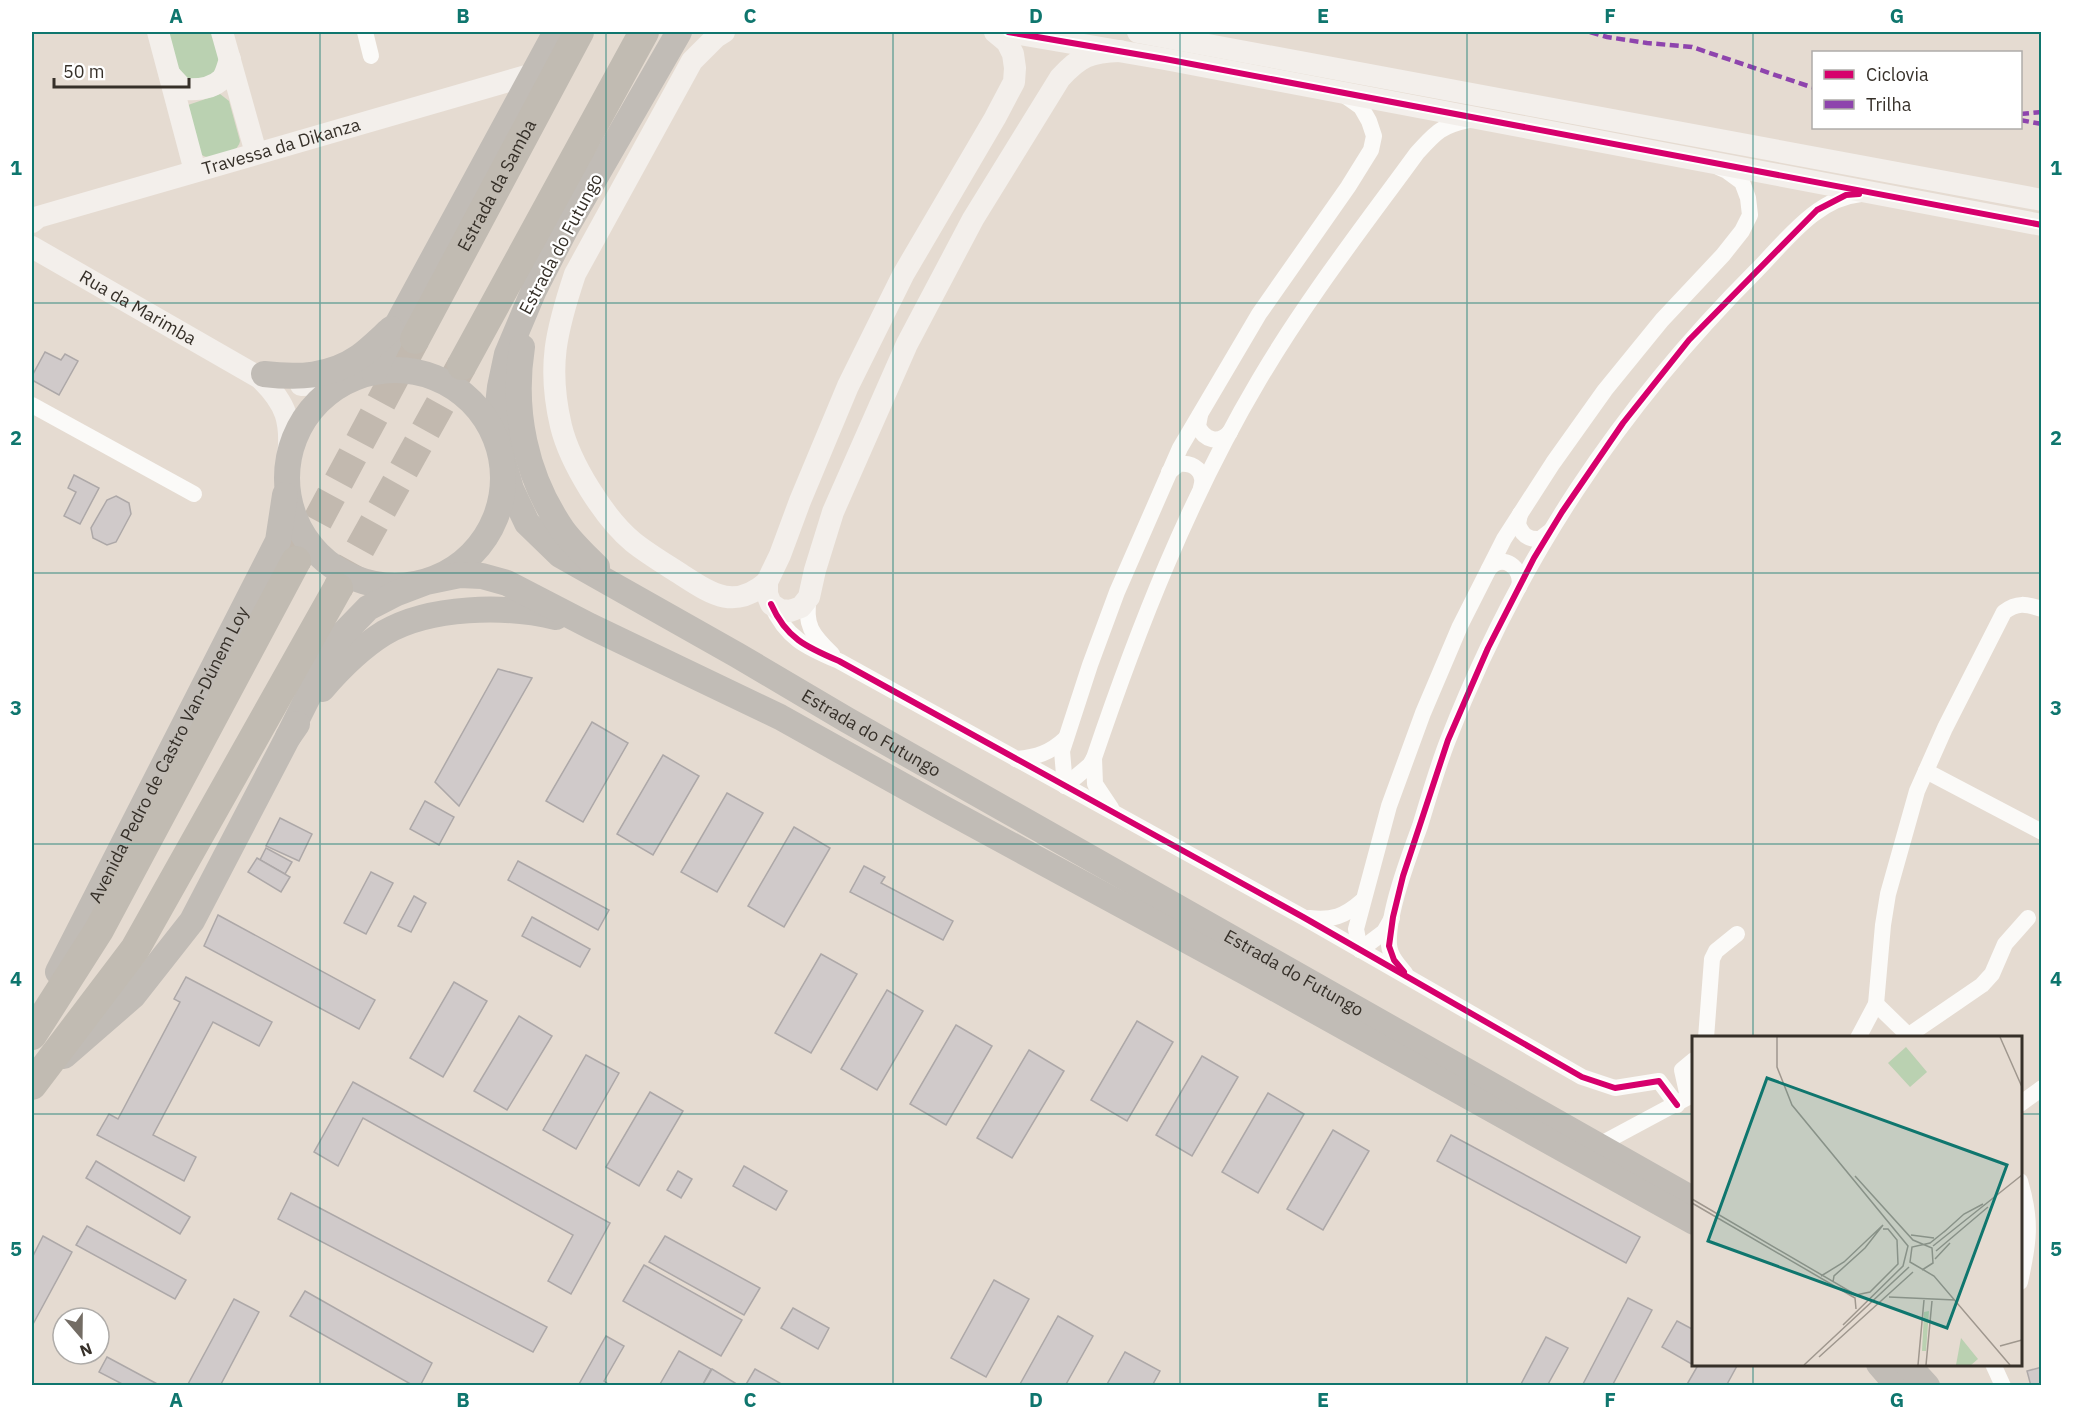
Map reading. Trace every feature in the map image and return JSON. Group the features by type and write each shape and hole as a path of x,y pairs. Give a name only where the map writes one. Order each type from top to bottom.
{"highway":[{"name":"Estrada da Samba","path":"406,331 579,32"},
{"name":"Estrada do Futungo","path":"462,365 644,32"},
{"name":"Avenida Pedro de Castro Van-Dúnem Loy","path":"32,1035 99,930 296,561"},
{"path":"32,1084 135,950 338,588"}],"main road":[{"path":"366,375 406,331 556,32"},
{"name":"Estrada do Futungo","path":"679,32 566,228 538,281 507,354 497,414 502,460 511,489 527,523 560,555 927,766 1692,1199"},
{"path":"538,281 526,326 519,371 519,414 527,457 542,495 563,530 614,584"},
{"path":"253,370 294,377 324,374 406,331"},
{"path":"32,1084 133,996 192,921 336,642 368,608 397,593 426,582 458,567 482,543 492,528 499,512 502,495 502,460 492,428 482,413 457,389 426,374 392,370 366,375 325,396 301,424 287,468 288,496 292,513 310,546 337,570 371,584 389,586 426,582"},
{"name":"Avenida Pedro de Castro Van-Dúnem Loy","path":"32,1025 278,541 284,509 287,468"},
{"name":"Estrada do Futungo","path":"426,582 459,575 482,576 507,583 590,626 780,717 1692,1221"},
{"path":"288,736 316,696 359,650 386,632 417,620 484,609 538,613 590,626"},
{"path":"1881,1366 1898,1386"},
{"path":"1909,1366 1927,1386"}],"street":[{"path":"158,32 195,171"},
{"path":"222,32 256,153"},
{"path":"364,32 371,56"},
{"path":"724,32 692,61 575,274 562,312 554,353 554,389 562,429 579,470 594,496 612,520 631,540 654,558 700,587 727,598 741,598 755,592 767,582 780,555 804,491 890,300 932,222 1014,82 1013,54 1007,42 995,32"},
{"path":"1008,32 1335,91 2042,225"},
{"path":"1138,32 1199,36 2042,200"},
{"path":"839,661 810,628 806,614 809,597 833,512 894,373 921,316 973,219 1060,78 1074,62 1086,56 1098,52 1120,51"},
{"path":"170,75 183,89 195,90 210,87 223,78 230,60"},
{"name":"Travessa da Dikanza","path":"32,222 38,217 533,74"},
{"path":"1065,786 1062,751 1066,738 1117,592 1180,448 1259,314 1348,187 1371,150 1374,136 1361,107 1351,98 1335,91"},
{"path":"1065,786 1095,758 1152,600 1201,489 1259,380 1309,300 1431,137 1447,125 1471,120 1494,121"},
{"path":"1360,950 1356,929 1389,806 1423,713 1460,626 1504,539 1553,463 1605,390 1662,320 1723,255 1742,231 1750,215 1748,198 1742,182 1727,171 1693,159"},
{"path":"1409,979 1394,960 1389,946 1403,876 1448,741 1488,648 1534,558 1629,414 1689,340 1726,301 1816,210 1846,195 1881,194"},
{"name":"Rua da Marimba","path":"32,247 253,370 286,382 309,386 333,384 366,375"},
{"path":"890,300 889,311 896,321 907,325 918,321 921,316"},
{"path":"862,359 870,351 887,352 894,361 894,373"},
{"name":"Rua da Marimba","path":"253,370 273,390 283,405 289,422 287,468"},
{"path":"32,405 194,494"},
{"path":"1200,414 1197,420 1198,426 1204,436 1215,440 1226,437 1230,432"},
{"path":"1169,472 1179,464 1191,464 1196,467 1202,477 1201,489"},
{"path":"1520,513 1518,524 1520,530 1528,538 1540,539 1550,532"},
{"path":"1489,569 1492,565 1503,562 1514,566 1520,576 1519,588"},
{"path":"767,582 767,594 778,620 794,637 817,652 839,661 1303,917 1582,1077 1615,1088 1659,1081 1686,1099"},
{"path":"771,604 780,610 790,611 801,607 809,597"},
{"path":"1859,1036 1876,1004 1888,894 1917,791 2004,612 2014,605 2026,604 2042,609"},
{"path":"1016,759 1028,758 1054,749 1066,738"},
{"path":"1095,758 1095,784 1115,813"},
{"path":"1926,771 2042,832"},
{"path":"1303,917 1323,920 1337,917 1362,901"},
{"path":"1360,950 1384,932 1393,917"},
{"path":"1876,1004 1910,1036 1982,985 1992,974 2005,944 2028,918"},
{"path":"1706,1036 1712,959 1716,951 1737,934"},
{"path":"1686,1099 1682,1070 1692,1062"},
{"path":"2022,1103 2042,1088"},
{"path":"1599,1145 1686,1099"},
{"path":"2022,1184 2035,1205 2022,1273"},
{"path":"1993,1366 2003,1386"}],"green space":[{"path":"168,32 212,32 221,65 215,75 190,82 180,77"},
{"path":"220,94 229,101 240,141 229,154 216,157 204,156 199,153 188,105"}],"building":[{"path":"45,352 61,360 65,354 78,361 59,395 32,380"},
{"path":"74,475 99,488 80,524 64,516 76,492 68,488"},
{"path":"116,496 129,503 131,514 116,542 107,545 93,538 91,528 107,500"},
{"path":"498,669 532,678 459,806 435,782"},
{"path":"592,722 628,743 583,822 546,801"},
{"path":"663,755 699,776 653,855 617,834"},
{"path":"727,793 763,813 717,892 681,872"},
{"path":"425,801 454,817 439,845 410,829"},
{"path":"280,818 312,834 299,861 266,846"},
{"path":"794,827 830,848 784,927 748,906"},
{"path":"266,848 292,862 285,874 260,860"},
{"path":"257,858 290,877 281,892 248,872"},
{"path":"518,861 609,910 598,930 508,880"},
{"path":"864,866 885,877 881,883 953,921 943,940 850,892"},
{"path":"371,872 393,883 366,934 344,923"},
{"path":"414,896 426,903 411,932 398,926"},
{"path":"218,915 375,1000 359,1029 204,946"},
{"path":"532,917 590,949 580,967 522,936"},
{"path":"821,954 857,974 811,1053 775,1033"},
{"path":"186,977 272,1022 259,1046 213,1022 153,1135 196,1157 184,1181 97,1135 109,1114 118,1119 180,1002 174,999"},
{"path":"454,982 487,1001 443,1077 410,1058"},
{"path":"887,990 923,1011 877,1090 841,1069"},
{"path":"519,1016 552,1036 507,1110 474,1091"},
{"path":"1137,1021 1173,1042 1127,1121 1091,1100"},
{"path":"956,1025 992,1046 946,1125 910,1104"},
{"path":"1029,1050 1064,1071 1012,1158 977,1138"},
{"path":"586,1055 619,1073 576,1149 543,1130"},
{"path":"1202,1056 1238,1077 1192,1156 1156,1135"},
{"path":"353,1082 610,1223 571,1294 548,1281 573,1235 363,1118 338,1166 314,1152"},
{"path":"650,1092 683,1111 639,1186 606,1167"},
{"path":"1268,1093 1304,1114 1258,1193 1222,1172"},
{"path":"1333,1130 1369,1151 1323,1230 1287,1209"},
{"path":"1451,1135 1640,1237 1626,1263 1437,1161"},
{"path":"96,1161 190,1217 180,1234 86,1178"},
{"path":"744,1166 787,1191 776,1210 733,1186"},
{"path":"678,1171 692,1179 681,1198 667,1190"},
{"path":"291,1193 547,1327 533,1352 278,1219"},
{"path":"87,1226 186,1280 175,1299 76,1245"},
{"path":"43,1236 72,1252 32,1326 32,1258"},
{"path":"665,1236 760,1288 744,1315 649,1262"},
{"path":"644,1265 742,1320 721,1356 623,1301"},
{"path":"994,1280 1029,1299 986,1377 951,1358"},
{"path":"305,1291 432,1363 420,1386 414,1386 290,1316"},
{"path":"1628,1298 1652,1310 1612,1386 1582,1386"},
{"path":"234,1299 259,1312 220,1386 187,1386"},
{"path":"793,1308 829,1328 818,1349 781,1328"},
{"path":"1058,1316 1093,1336 1065,1386 1019,1386"},
{"path":"1677,1321 1692,1329 1692,1364 1662,1347"},
{"path":"606,1336 624,1346 604,1381 611,1386 578,1386"},
{"path":"1546,1337 1568,1348 1547,1386 1520,1386"},
{"path":"679,1351 711,1369 702,1386 659,1386"},
{"path":"1125,1352 1160,1371 1152,1386 1106,1386"},
{"path":"111,1359 161,1386 126,1386 99,1372 102,1366 111,1366"},
{"path":"1695,1366 1737,1366 1726,1386 1686,1386 1697,1367"},
{"path":"2042,1367 2042,1386 2031,1386 2027,1371"},
{"path":"712,1369 740,1386 702,1386"},
{"path":"755,1369 785,1386 745,1386"}],"tunnel":[{"path":"296,561 415,339"},
{"path":"338,588 462,365"}],"marked path":[{"path":"1590,32 1647,43 1692,47 1812,87"},
{"path":"2022,114 2042,112"},
{"path":"2022,120 2042,124"}],"cycle path":[{"path":"1008,32 1165,59 2042,225"},
{"path":"1404,972 1394,960 1389,946 1403,876 1448,740 1488,648 1534,558 1562,512 1623,423 1689,340 1817,210 1846,195 1859,194"},
{"path":"771,604 783,625 807,646 839,661 1303,917 1582,1077 1615,1088 1659,1081 1677,1105"}]}
